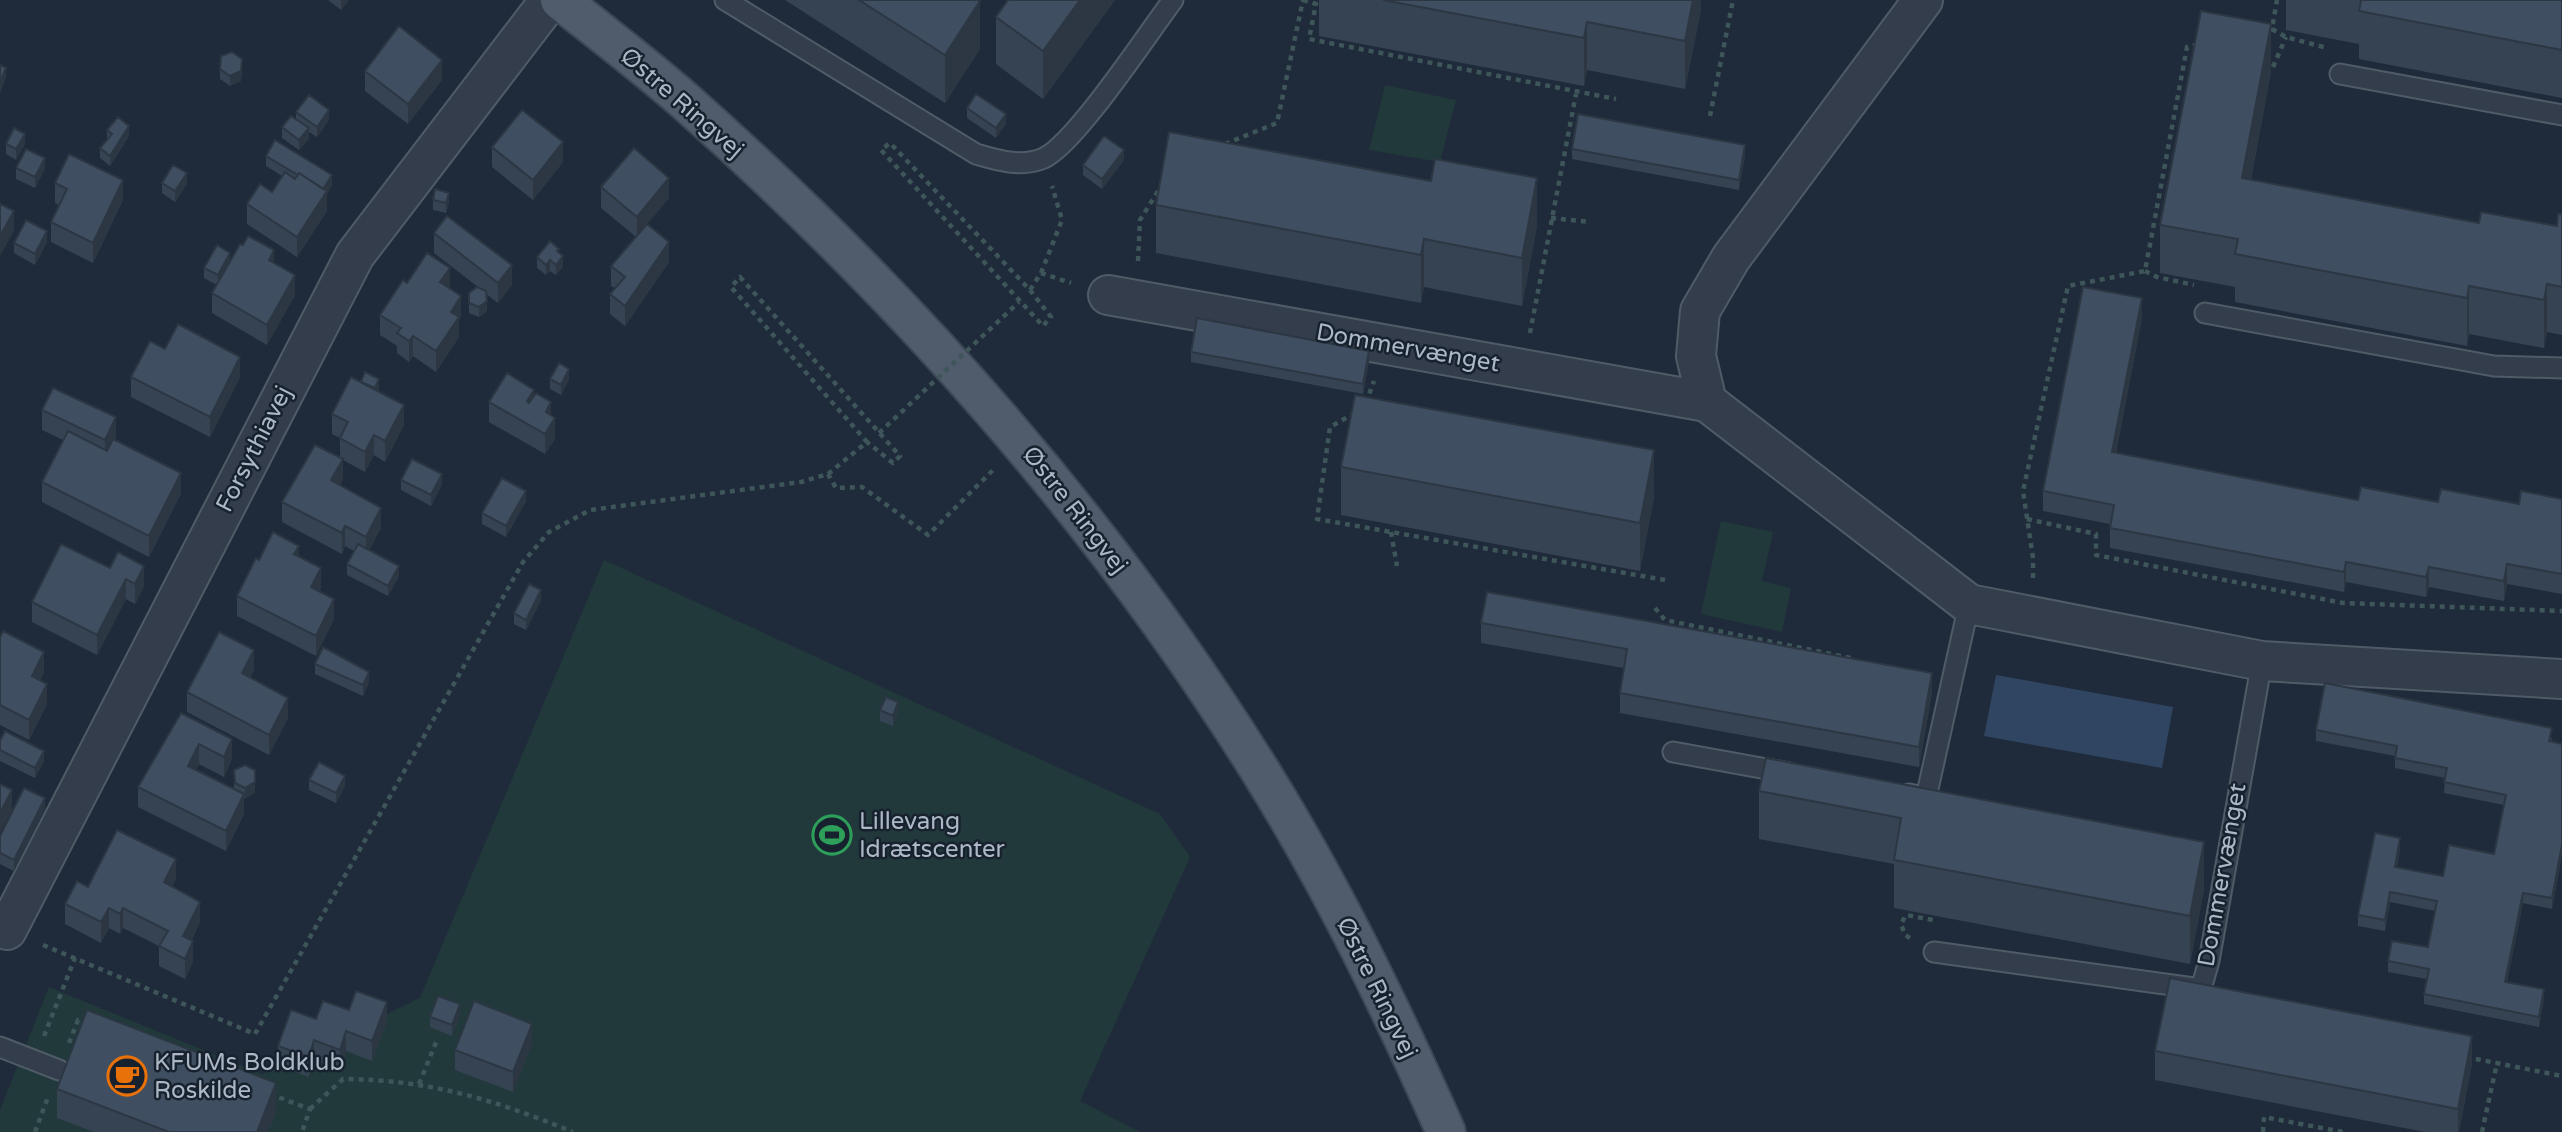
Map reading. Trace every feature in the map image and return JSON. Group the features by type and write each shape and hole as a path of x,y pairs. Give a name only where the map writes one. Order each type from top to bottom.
{"main road":[{"name":"Østre Ringvej","path":"560,0 683,99 805,212 919,326 1022,443 1143,596 1259,769 1346,923 1446,1132"}],"street":[{"name":"Forsythiavej","path":"3,928 355,254 550,0"},
{"path":"1707,402 1696,356 1700,311 1731,258 1923,0"},
{"name":"Dommervænget","path":"1122,298 1707,402 1969,604 2262,661 2562,679"}],"lane":[{"path":"725,0 976,153 1009,164 1044,158 1073,133 1173,0"},
{"path":"2340,74 2562,115"},
{"path":"2205,313 2494,366 2562,368"},
{"path":"1886,790 1926,797 1969,604"},
{"name":"Dommervænget","path":"1934,953 2201,989 2209,961 2262,661"},
{"path":"1673,752 1807,776"},
{"path":"0,1046 59,1070"}],"path":[{"path":"1214,148 1278,123 1303,0 1316,4 1310,39 1576,94 1616,99"},
{"path":"1710,116 1733,0"},
{"path":"2272,29 2277,0"},
{"path":"2259,32 2272,29 2286,37 2333,50 2340,74"},
{"path":"2273,67 2286,37"},
{"path":"2145,271 2187,47 2211,42"},
{"path":"1523,369 1576,94"},
{"path":"890,142 1030,290 1051,317 1043,326 1020,302 881,149 890,142"},
{"path":"1030,290 1041,273 1062,220 1044,158"},
{"path":"1041,273 1122,298 1140,220 1161,186"},
{"path":"1551,218 1590,222"},
{"path":"2031,617 2034,558 2023,491 2068,286 2145,271 2157,277 2203,287 2205,313"},
{"path":"740,277 879,433 900,456 893,463 867,442 732,287 740,277"},
{"path":"879,433 1020,302"},
{"path":"1387,345 1365,408 1330,427 1317,519 1665,580"},
{"path":"3,928 255,1034 523,562 549,532 590,510 801,482 828,474 867,442"},
{"path":"828,474 836,488 862,487 928,535 1022,443"},
{"path":"2027,519 2096,534 2096,555 2343,603 2562,611"},
{"path":"1391,533 1398,566"},
{"path":"1655,608 1665,620 1857,659"},
{"path":"34,1060 75,958"},
{"path":"35,1132 78,1020 91,1025"},
{"path":"419,1084 437,1040"},
{"path":"2457,1055 2562,1076"},
{"path":"2482,1132 2497,1063"},
{"path":"302,1132 310,1109 342,1079 419,1084 481,1097 573,1132"},
{"path":"259,1089 310,1109"},
{"path":"2263,1132 2260,1130 2264,1116 2343,1132"}],"green space":[{"path":"1385,85 1456,100 1440,162 1369,150"},
{"path":"1721,521 1773,532 1762,581 1791,588 1782,632 1701,614"},
{"name":"Lillevang Idrætscenter","path":"604,560 1160,814 1190,857 1080,1101 1140,1132 0,1132 0,1110 49,987 262,1074 420,998"}],"water":[{"path":"1996,675 2173,707 2162,768 1984,736"}],"building":[{"path":"859,0 978,0 980,1 945,55"},
{"path":"1008,0 1080,0 1043,51 996,17"},
{"path":"1383,0 1693,0 1685,41 1587,22 1584,38"},
{"path":"2361,0 2562,0 2562,50 2359,11"},
{"path":"2201,11 2271,24 2242,178 2479,223 2481,212 2557,226 2558,214 2562,214 2562,287 2547,284 2544,300 2469,286 2467,298 2235,254 2238,239 2160,225"},
{"path":"399,26 442,60 408,104 365,71"},
{"path":"232,52 242,59 241,71 230,76 220,69 221,56"},
{"path":"0,65 6,68 0,82"},
{"path":"976,94 1006,114 996,128 967,108"},
{"path":"309,95 329,110 317,127 296,112"},
{"path":"522,110 563,142 533,180 492,147"},
{"path":"1578,114 1745,145 1739,180 1572,149"},
{"path":"291,116 309,128 299,140 282,127"},
{"path":"118,117 129,126 110,156 100,148 112,134 107,130"},
{"path":"14,128 25,134 16,149 6,144"},
{"path":"1169,132 1431,181 1435,159 1537,178 1522,258 1424,239 1421,255 1156,205"},
{"path":"1104,136 1124,150 1102,179 1083,165"},
{"path":"275,140 332,175 323,189 266,156"},
{"path":"634,148 669,178 637,217 601,187"},
{"path":"26,149 45,158 35,177 16,168"},
{"path":"69,154 123,180 93,243 51,222 67,189 55,183"},
{"path":"173,165 187,173 175,191 162,183"},
{"path":"285,172 295,179 299,173 327,191 297,237 247,204 260,184 272,192"},
{"path":"435,189 449,193 446,203 433,200"},
{"path":"0,204 14,211 0,236"},
{"path":"447,216 512,265 498,283 434,233"},
{"path":"26,220 47,231 35,254 14,243"},
{"path":"647,224 669,242 625,306 610,294 625,277 611,266"},
{"path":"248,236 274,250 269,260 295,275 267,325 212,293 240,244 243,245"},
{"path":"550,241 563,256 556,265 550,260 546,265 537,257"},
{"path":"217,245 230,253 218,275 204,268"},
{"path":"427,253 450,268 440,282 461,296 451,312 459,317 436,351 413,336 409,341 397,333 401,328 380,315 403,280 407,283"},
{"path":"477,287 486,291 487,301 479,307 469,303 469,293"},
{"path":"2083,287 2142,298 2112,452 2358,500 2361,487 2438,502 2441,489 2519,504 2521,491 2562,499 2562,574 2507,564 2504,581 2429,567 2426,577 2346,562 2344,572 2110,528 2114,505 2043,491"},
{"path":"1197,318 1369,351 1363,384 1191,352"},
{"path":"178,324 240,357 210,417 131,377 150,341 165,349"},
{"path":"559,363 569,369 561,385 550,379"},
{"path":"365,372 379,379 375,388 361,382"},
{"path":"507,373 534,390 527,401 529,403 536,393 551,402 546,412 555,418 545,434 489,402"},
{"path":"351,377 404,405 385,441 374,435 365,452 340,438 348,422 332,414"},
{"path":"53,388 116,417 105,440 42,410"},
{"path":"1355,395 1654,450 1640,523 1341,467"},
{"path":"68,431 107,451 113,439 181,473 149,536 42,482"},
{"path":"315,445 343,459 331,480 381,508 366,537 345,526 342,533 282,502"},
{"path":"412,459 442,474 431,495 401,480"},
{"path":"502,478 526,491 506,526 482,513"},
{"path":"273,532 299,546 294,554 321,568 311,587 334,599 316,636 237,596"},
{"path":"61,544 110,568 118,552 144,566 135,584 126,579 97,635 32,602"},
{"path":"358,544 399,566 388,586 347,564"},
{"path":"529,584 541,590 526,620 514,613"},
{"path":"1487,592 1932,673 1919,747 1620,693 1627,649 1481,623"},
{"path":"3,631 44,652 32,676 47,684 29,720 0,705 0,637"},
{"path":"219,632 254,650 242,673 288,698 269,735 187,692"},
{"path":"323,647 369,672 363,685 315,664"},
{"path":"2325,683 2552,728 2549,741 2562,744 2562,845 2552,898 2523,893 2505,982 2544,989 2539,1017 2424,994 2429,969 2388,961 2392,941 2428,947 2437,901 2390,892 2385,920 2358,915 2375,833 2400,838 2395,867 2443,876 2449,845 2494,854 2506,795 2444,782 2447,768 2395,758 2397,746 2316,730"},
{"path":"886,697 898,702 893,716 880,710"},
{"path":"181,713 232,739 224,757 199,744 188,766 244,794 226,831 138,787"},
{"path":"5,731 44,751 35,768 0,750 0,741"},
{"path":"1766,758 2204,842 2190,916 1894,860 1901,818 1759,791"},
{"path":"319,762 345,776 336,793 309,780"},
{"path":"245,765 255,770 255,782 245,788 235,783 234,770"},
{"path":"0,784 12,790 0,813"},
{"path":"24,788 45,798 14,860 0,853 0,836"},
{"path":"117,830 176,859 164,882 200,902 183,936 193,941 185,959 159,946 168,931 123,908 120,914 109,908 101,922 65,904 77,881 88,887"},
{"path":"2170,978 2472,1036 2458,1109 2155,1051"},
{"path":"356,991 387,1002 372,1041 346,1031 340,1050 314,1040 309,1057 278,1046 291,1010 316,1019 323,1001 349,1010"},
{"path":"438,996 460,1004 452,1025 430,1017"},
{"path":"474,1001 532,1024 513,1072 455,1050"},
{"name":"KFUMs Boldklub Roskilde","path":"87,1010 276,1083 257,1132 169,1132 57,1089"}],"place":[{"name":"Lillevang Idrætscenter","path":"832,835"},
{"name":"KFUMs Boldklub Roskilde","path":"127,1076"}]}
